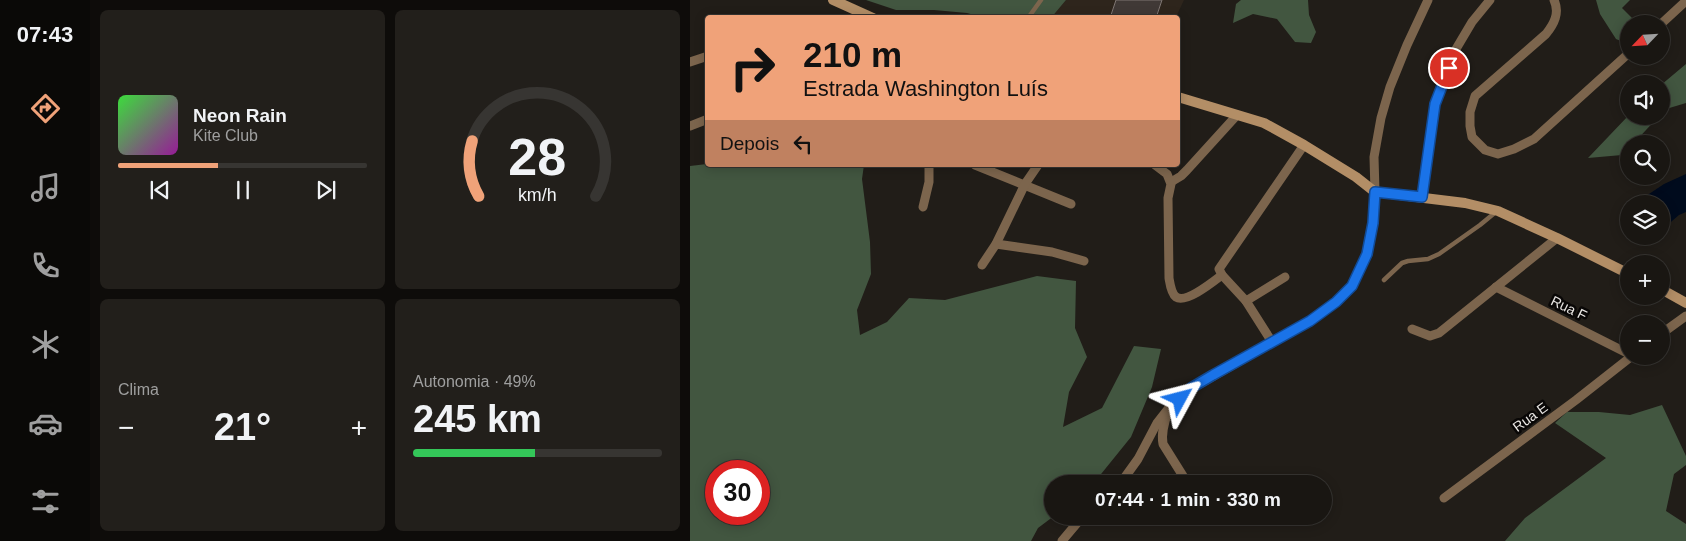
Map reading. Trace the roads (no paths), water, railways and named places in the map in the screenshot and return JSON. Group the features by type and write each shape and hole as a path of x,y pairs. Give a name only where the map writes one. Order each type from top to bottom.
{"street":[{"path":"832,0 866,15"},
{"path":"1126,475 1138,459 1157,423 1168,409 1191,388 1310,321 1336,302 1352,286 1367,254 1373,223 1375,192 1374,157 1381,118 1406,44 1428,0"},
{"path":"1422,197 1435,104 1456,49 1472,22 1490,0"},
{"path":"1554,0 1557,6 1555,23 1546,34 1475,96 1470,112 1472,138 1485,150 1498,154 1534,138 1620,60"},
{"path":"1670,16 1686,1"},
{"path":"690,62 705,57"},
{"path":"1180,98 1264,123 1356,177 1375,192 1465,203 1498,210 1620,270"},
{"path":"1170,182 1187,170 1237,115"},
{"path":"690,126 705,120"},
{"path":"1272,342 1246,300 1222,275 1219,269 1304,145"},
{"path":"924,207 929,182 929,167"},
{"path":"980,167 1072,204"},
{"path":"982,265 996,244 1025,184 1037,167"},
{"path":"1158,167 1167,174 1170,182 1168,198 1170,288 1175,296 1179,298 1186,297 1205,288 1222,275"},
{"path":"1412,330 1430,336 1439,333 1557,238"},
{"path":"996,244 1066,255 1084,261"},
{"path":"1246,300 1285,277"},
{"name":"Rua F","path":"1496,287 1620,349"},
{"path":"1670,294 1686,303"},
{"path":"1670,328 1686,316"},
{"name":"Rua E","path":"1444,498 1621,365"},
{"path":"1168,409 1163,427 1163,444 1182,475"},
{"path":"1062,541 1075,525"}],"lane":[{"path":"1030,15 1041,0"},
{"path":"1384,280 1402,263 1428,259 1439,254 1498,210"}],"water":[{"path":"1686,174 1686,212 1670,223 1670,195 1648,195 1662,185 1670,185 1670,181"}]}
